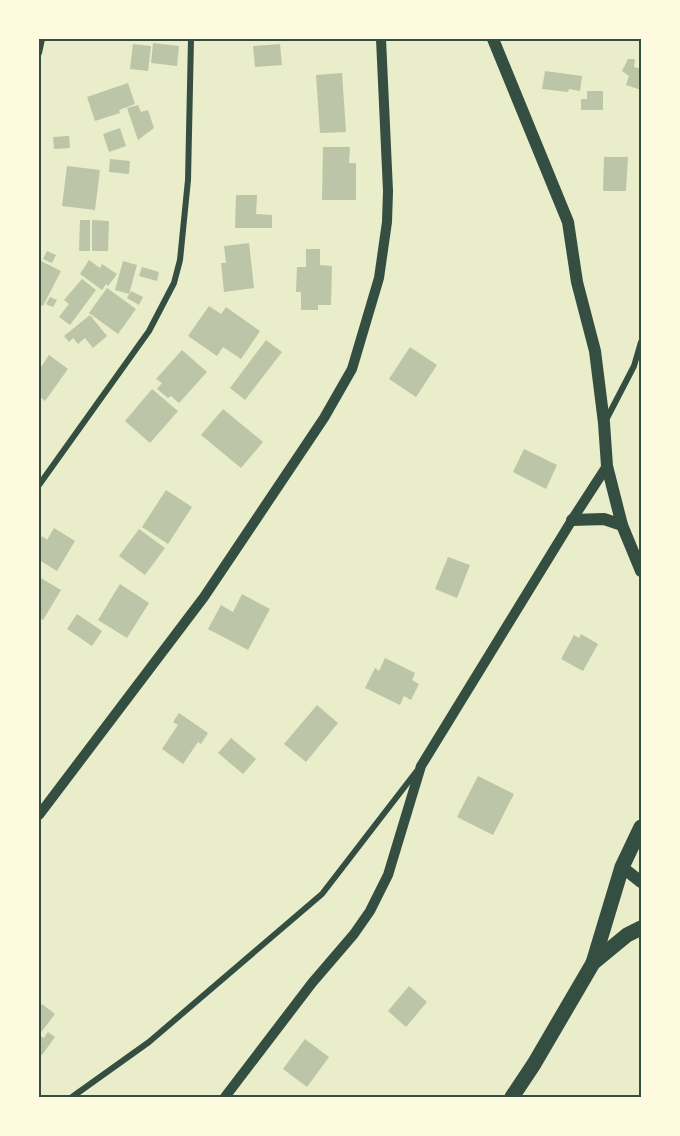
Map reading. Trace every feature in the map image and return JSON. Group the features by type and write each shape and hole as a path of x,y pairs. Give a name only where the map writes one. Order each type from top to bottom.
{"main road":[{"path":"493,39 568,222 578,282 595,351 607,466 622,525 641,571"},
{"path":"572,520 604,519 622,525"},
{"path":"512,1097 593,963 622,867 636,851 641,827"},
{"path":"622,867 641,882"},
{"path":"593,963 627,935 641,928"}],"street":[{"path":"39,53 42,39"},
{"path":"39,484 149,331 174,283 180,260 188,180 191,39"},
{"path":"39,815 204,597 324,418 352,369 379,278 387,222 388,191 381,39"},
{"path":"604,423 634,366 641,342"},
{"path":"72,1097 149,1042 322,894 421,766 607,466"},
{"path":"225,1097 312,982 354,934 370,911 388,875 421,766"}],"building":[{"path":"153,43 179,46 177,66 151,63"},
{"path":"133,44 151,46 148,71 130,69"},
{"path":"280,44 282,65 255,67 253,46"},
{"path":"628,59 635,59 634,67 641,69 641,90 626,85 629,76 622,71"},
{"path":"545,71 582,76 580,91 542,89"},
{"path":"342,73 346,132 320,133 316,75"},
{"path":"128,83 135,104 119,110 120,113 95,121 87,97"},
{"path":"587,91 603,91 603,110 581,110 581,99 587,99"},
{"path":"138,105 141,112 148,110 154,128 138,140 127,108"},
{"path":"120,128 126,146 109,152 103,134"},
{"path":"69,136 70,148 54,149 53,137"},
{"path":"323,147 350,147 349,163 356,163 356,200 322,200"},
{"path":"604,157 628,157 626,191 603,191"},
{"path":"110,159 130,161 129,174 109,172"},
{"path":"67,166 100,170 95,210 62,206"},
{"path":"236,195 257,195 256,214 272,215 272,228 235,228"},
{"path":"80,220 90,220 90,251 79,251"},
{"path":"92,220 109,221 108,251 92,251"},
{"path":"249,243 254,288 224,292 221,263 226,263 224,246"},
{"path":"306,249 320,249 320,265 332,266 331,305 318,305 318,310 301,310 301,292 296,292 297,267 306,267"},
{"path":"47,251 56,255 52,263 43,259"},
{"path":"39,260 61,271 43,306 39,304"},
{"path":"89,260 100,268 102,264 117,274 102,290 80,274"},
{"path":"123,261 137,265 129,294 115,290"},
{"path":"142,267 159,272 157,281 139,276"},
{"path":"82,279 96,290 70,325 59,317 69,304 64,300"},
{"path":"107,288 136,309 118,334 89,313"},
{"path":"131,291 143,297 139,305 127,298"},
{"path":"50,297 57,300 53,307 46,304"},
{"path":"209,306 221,314 226,307 260,331 241,359 223,347 217,356 188,336"},
{"path":"90,315 107,336 93,348 85,338 78,344 73,338 69,342 64,336"},
{"path":"266,340 282,352 245,400 230,388"},
{"path":"410,347 437,365 416,397 389,379"},
{"path":"182,350 207,372 179,403 157,389 162,383 156,379"},
{"path":"49,355 68,369 45,401 39,396 39,370"},
{"path":"152,389 178,411 150,443 125,421"},
{"path":"223,409 263,442 241,468 201,435"},
{"path":"524,449 557,465 546,489 513,472"},
{"path":"166,490 192,507 168,544 142,527"},
{"path":"54,528 75,541 57,571 39,560 39,542 42,536 47,540"},
{"path":"139,529 165,548 145,575 119,556"},
{"path":"448,557 470,565 457,598 435,589"},
{"path":"39,577 61,590 43,620 39,618"},
{"path":"120,584 149,603 127,638 98,620"},
{"path":"242,594 270,609 248,650 208,629 221,605 233,612"},
{"path":"77,614 102,631 92,646 67,629"},
{"path":"581,634 598,644 583,671 561,659 574,635 579,638"},
{"path":"385,658 415,673 412,680 419,684 411,700 404,696 400,705 365,688 375,668 379,671"},
{"path":"317,705 338,723 306,762 284,744"},
{"path":"179,713 208,733 201,744 198,742 183,764 162,749 178,725 173,722"},
{"path":"231,738 256,759 243,774 218,753"},
{"path":"478,776 514,794 493,835 457,817"},
{"path":"409,986 427,1002 406,1027 388,1011"},
{"path":"42,1004 55,1014 39,1035 39,1008"},
{"path":"48,1032 55,1037 42,1055 39,1052 39,1035 44,1038"},
{"path":"305,1039 329,1057 307,1087 283,1069"}]}
